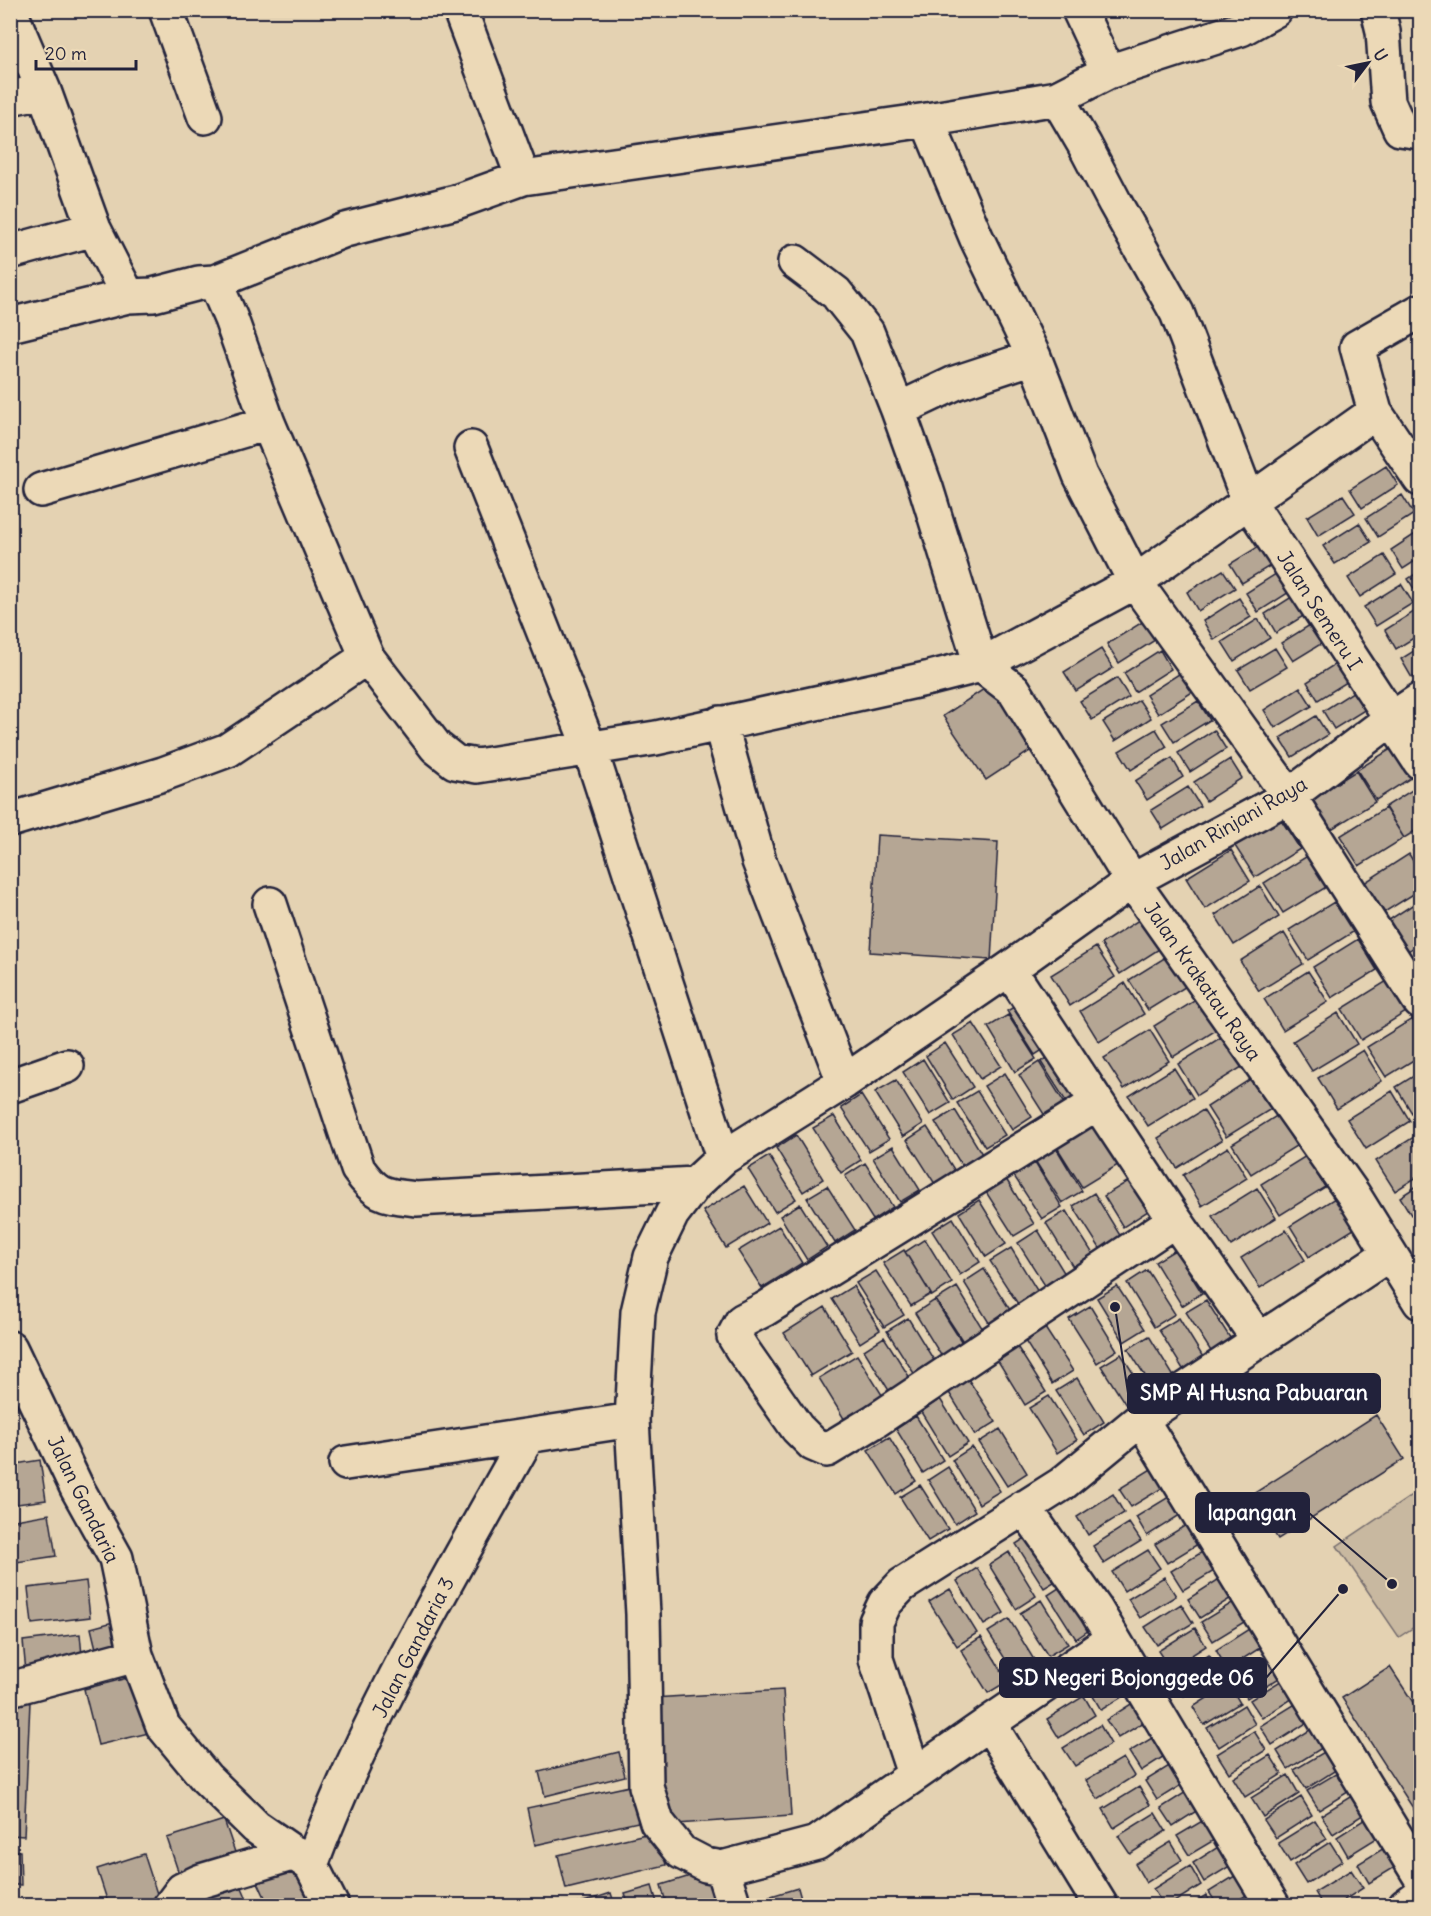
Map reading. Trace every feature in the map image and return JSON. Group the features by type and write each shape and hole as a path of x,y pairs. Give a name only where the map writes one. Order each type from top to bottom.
{"street":[{"path":"166,10 205,117"},
{"path":"460,10 523,178"},
{"path":"1079,10 1108,72"},
{"path":"10,325 128,296 153,295 199,283 216,282 345,230 456,202 523,178 927,120 1057,98 1108,72 1241,29 1275,10"},
{"path":"1378,10 1383,31 1388,102 1400,129 1420,132"},
{"path":"10,11 44,91 94,229 128,296"},
{"path":"10,98 44,91"},
{"name":"Jalan Semeru I","path":"1057,98 1084,144 1114,204 1178,313 1249,502 1420,762"},
{"path":"927,120 976,237 1034,357 1080,475 1135,582 1289,796 1420,1002"},
{"path":"10,252 94,229"},
{"path":"795,262 836,292 867,332 926,488 981,665"},
{"path":"216,282 268,423 367,657 436,747 455,762 477,766 656,738 981,665 1135,582 1375,412"},
{"path":"1420,311 1357,347 1375,412 1420,479"},
{"path":"898,410 954,383 1034,357"},
{"path":"40,490 268,423"},
{"path":"471,448 590,749 723,1158"},
{"path":"10,820 163,774 228,750 367,657"},
{"name":"Jalan Krakatau Raya","path":"981,665 1014,690 1132,880 1353,1194 1420,1302"},
{"name":"Jalan Rinjani Raya","path":"722,1868 706,1865 681,1852 657,1822 646,1786 643,1614 632,1420 638,1312 651,1257 672,1214 695,1184 723,1158 844,1082 1009,969 1132,880 1289,796 1391,719 1420,700"},
{"path":"720,723 759,861 844,1082"},
{"path":"270,904 358,1168 369,1185 385,1195 416,1199 695,1184"},
{"path":"1009,969 1175,1220 1259,1340"},
{"path":"10,1086 67,1066"},
{"path":"1097,1103 765,1309 742,1321 734,1336 742,1349 797,1428 813,1444 827,1449 875,1421 1175,1220"},
{"path":"914,1774 876,1659 876,1622 885,1603 902,1585 1062,1484 1141,1419 1389,1254"},
{"name":"Jalan Gandaria","path":"10,1348 77,1488 116,1558 136,1655 163,1725 206,1778 256,1827 303,1859 332,1905"},
{"path":"1141,1419 1420,1876"},
{"path":"346,1463 632,1420"},
{"name":"Jalan Gandaria 3","path":"303,1859 331,1812 411,1646 528,1436"},
{"path":"1024,1508 1096,1610 1273,1905"},
{"path":"734,1905 722,1868 817,1842 1113,1639"},
{"path":"10,1689 136,1655"},
{"path":"989,1723 1101,1905"},
{"path":"170,1905 182,1890 201,1881 303,1859"},
{"path":"1405,1905 1420,1895"}],"shaded area":[{"path":"1420,1490 1420,1623 1399,1637 1337,1546"}],"building":[{"path":"1386,466 1398,485 1362,508 1350,489"},
{"path":"1343,495 1355,513 1318,536 1307,517"},
{"path":"1402,495 1414,514 1378,537 1366,518"},
{"path":"1359,523 1371,542 1335,564 1323,546"},
{"path":"1420,531 1420,558 1403,569 1391,550"},
{"path":"1266,542 1278,561 1242,583 1230,564"},
{"path":"1384,555 1396,574 1360,597 1348,578"},
{"path":"1223,570 1235,588 1198,611 1187,592"},
{"path":"1282,570 1294,589 1258,612 1246,593"},
{"path":"1420,571 1420,597 1419,597 1408,579"},
{"path":"1401,584 1413,603 1376,626 1364,607"},
{"path":"1301,591 1313,610 1276,633 1265,614"},
{"path":"1239,598 1251,617 1214,640 1203,621"},
{"path":"1420,608 1420,634 1396,649 1385,630"},
{"path":"1258,619 1270,638 1234,661 1222,642"},
{"path":"1318,620 1329,639 1293,661 1281,643"},
{"path":"1144,621 1155,640 1119,663 1107,644"},
{"path":"1420,647 1420,673 1412,678 1401,659"},
{"path":"1275,648 1287,667 1250,689 1238,670"},
{"path":"1101,649 1113,668 1076,691 1064,672"},
{"path":"1160,650 1171,669 1135,692 1124,673"},
{"path":"1343,659 1355,677 1318,700 1307,682"},
{"path":"1182,672 1194,691 1158,714 1146,695"},
{"path":"1117,678 1129,697 1092,720 1080,701"},
{"path":"990,685 1033,749 986,780 943,716"},
{"path":"1300,687 1312,706 1275,728 1264,710"},
{"path":"1359,688 1371,706 1334,729 1323,711"},
{"path":"1139,700 1151,718 1115,741 1103,722"},
{"path":"1198,701 1210,720 1174,742 1162,723"},
{"path":"1316,716 1328,735 1292,757 1280,738"},
{"path":"1156,729 1167,747 1131,770 1119,751"},
{"path":"1214,730 1226,749 1190,772 1178,753"},
{"path":"1402,742 1420,772 1376,800 1357,770"},
{"path":"1172,758 1183,777 1147,800 1135,781"},
{"path":"1230,759 1242,778 1206,801 1194,782"},
{"path":"1356,771 1375,802 1330,830 1311,799"},
{"path":"1420,785 1420,828 1404,838 1385,807"},
{"path":"1188,787 1200,806 1163,829 1151,810"},
{"path":"1385,808 1404,838 1359,866 1340,836"},
{"path":"1280,818 1300,849 1255,877 1235,846"},
{"path":"877,835 998,842 991,960 870,952"},
{"path":"1420,846 1420,862 1413,851"},
{"path":"1231,850 1250,881 1205,909 1186,878"},
{"path":"1409,854 1420,873 1420,890 1383,913 1364,883"},
{"path":"1309,855 1328,886 1283,913 1264,883"},
{"path":"1260,886 1279,917 1234,945 1215,915"},
{"path":"1420,900 1420,943 1408,951 1389,920"},
{"path":"1334,902 1353,932 1308,960 1289,930"},
{"path":"1145,916 1164,946 1120,974 1101,944"},
{"path":"1284,933 1303,964 1259,991 1240,961"},
{"path":"1358,939 1377,970 1332,998 1313,967"},
{"path":"1096,947 1115,977 1070,1006 1051,975"},
{"path":"1174,952 1193,982 1148,1010 1129,980"},
{"path":"1308,971 1328,1002 1283,1030 1264,999"},
{"path":"1387,981 1406,1012 1361,1040 1342,1009"},
{"path":"1125,983 1144,1014 1099,1042 1080,1011"},
{"path":"1199,998 1218,1029 1173,1057 1154,1026"},
{"path":"1028,999 1055,1042 1035,1055 1007,1011"},
{"path":"1338,1013 1357,1044 1312,1071 1293,1041"},
{"path":"1008,1015 1036,1059 1015,1072 988,1027"},
{"path":"1412,1019 1420,1032 1420,1056 1386,1077 1367,1047"},
{"path":"973,1023 1001,1066 980,1079 953,1035"},
{"path":"1150,1030 1169,1061 1124,1089 1104,1058"},
{"path":"1223,1036 1242,1067 1197,1095 1178,1064"},
{"path":"945,1043 973,1087 953,1100 926,1056"},
{"path":"1061,1049 1089,1093 1069,1106 1041,1062"},
{"path":"1363,1050 1382,1081 1337,1109 1318,1078"},
{"path":"923,1059 950,1103 930,1115 903,1072"},
{"path":"1039,1062 1067,1107 1047,1119 1019,1075"},
{"path":"1174,1068 1193,1098 1148,1126 1129,1096"},
{"path":"1420,1072 1420,1115 1415,1118 1396,1087"},
{"path":"1005,1073 1032,1117 1012,1130 984,1086"},
{"path":"1252,1078 1271,1109 1226,1137 1207,1107"},
{"path":"896,1080 923,1124 903,1137 875,1092"},
{"path":"977,1091 1005,1135 985,1147 957,1103"},
{"path":"1392,1091 1410,1121 1366,1149 1347,1119"},
{"path":"861,1095 889,1139 869,1151 841,1108"},
{"path":"955,1110 982,1154 962,1166 935,1122"},
{"path":"1203,1110 1222,1140 1177,1168 1158,1138"},
{"path":"1278,1115 1296,1146 1251,1174 1232,1144"},
{"path":"834,1116 861,1160 841,1173 813,1128"},
{"path":"1099,1117 1126,1160 1082,1187 1055,1144"},
{"path":"927,1127 955,1171 935,1184 907,1140"},
{"path":"1420,1133 1420,1175 1395,1191 1376,1161"},
{"path":"796,1135 823,1179 803,1192 776,1148"},
{"path":"893,1146 920,1190 900,1202 873,1158"},
{"path":"1055,1146 1082,1191 1062,1203 1034,1159"},
{"path":"1228,1147 1247,1178 1202,1206 1183,1175"},
{"path":"769,1156 796,1199 775,1212 748,1169"},
{"path":"1306,1156 1325,1187 1280,1215 1261,1184"},
{"path":"865,1163 893,1207 873,1220 845,1176"},
{"path":"1035,1163 1062,1207 1042,1219 1014,1176"},
{"path":"1140,1174 1159,1204 1123,1227 1104,1196"},
{"path":"1006,1179 1034,1224 1014,1236 986,1192"},
{"path":"1420,1184 1420,1209 1411,1215 1400,1197"},
{"path":"744,1186 767,1223 726,1248 703,1211"},
{"path":"827,1186 855,1230 835,1243 807,1198"},
{"path":"1257,1188 1276,1218 1231,1246 1212,1216"},
{"path":"1094,1193 1121,1237 1101,1250 1073,1206"},
{"path":"1335,1198 1354,1229 1309,1257 1290,1226"},
{"path":"979,1200 1006,1244 986,1257 959,1213"},
{"path":"800,1204 827,1247 807,1260 780,1216"},
{"path":"1066,1211 1093,1254 1073,1267 1046,1223"},
{"path":"953,1218 980,1262 960,1275 932,1231"},
{"path":"779,1226 802,1263 762,1288 738,1251"},
{"path":"1038,1230 1065,1274 1046,1287 1018,1243"},
{"path":"1286,1230 1305,1260 1260,1288 1241,1258"},
{"path":"925,1239 952,1283 932,1296 905,1252"},
{"path":"1011,1248 1038,1292 1018,1304 990,1261"},
{"path":"904,1250 931,1294 911,1306 883,1263"},
{"path":"1175,1250 1202,1293 1182,1306 1155,1262"},
{"path":"984,1269 1012,1313 991,1326 964,1282"},
{"path":"1147,1270 1175,1314 1154,1327 1127,1283"},
{"path":"876,1271 904,1315 884,1327 856,1283"},
{"path":"853,1286 880,1330 860,1343 832,1299"},
{"path":"1117,1286 1145,1329 1124,1342 1097,1298"},
{"path":"957,1287 984,1331 964,1343 936,1300"},
{"path":"935,1300 963,1344 942,1357 915,1313"},
{"path":"1206,1300 1234,1344 1214,1356 1186,1312"},
{"path":"1090,1306 1117,1350 1097,1363 1069,1319"},
{"path":"825,1307 852,1351 811,1376 784,1333"},
{"path":"908,1318 935,1362 915,1375 887,1331"},
{"path":"1179,1318 1206,1362 1186,1374 1159,1330"},
{"path":"1045,1328 1073,1371 1052,1384 1025,1341"},
{"path":"1149,1336 1176,1380 1156,1393 1128,1349"},
{"path":"884,1337 912,1381 891,1394 864,1350"},
{"path":"1018,1348 1046,1392 1025,1405 998,1361"},
{"path":"1121,1354 1149,1398 1129,1410 1101,1366"},
{"path":"857,1355 884,1398 846,1422 819,1378"},
{"path":"1077,1378 1104,1422 1084,1435 1056,1391"},
{"path":"968,1379 996,1422 975,1435 948,1391"},
{"path":"1049,1396 1077,1440 1057,1453 1029,1408"},
{"path":"940,1399 968,1443 948,1456 921,1412"},
{"path":"1376,1415 1404,1459 1278,1539 1250,1496"},
{"path":"916,1416 943,1460 923,1473 896,1429"},
{"path":"1000,1429 1027,1473 1007,1486 979,1442"},
{"path":"889,1437 916,1481 896,1494 868,1450"},
{"path":"972,1447 1000,1491 979,1504 952,1460"},
{"path":"40,1460 46,1500 10,1505 10,1465"},
{"path":"1156,1466 1167,1485 1131,1507 1119,1489"},
{"path":"948,1467 975,1511 955,1524 928,1480"},
{"path":"920,1485 948,1529 928,1541 900,1497"},
{"path":"1113,1494 1124,1513 1088,1535 1077,1517"},
{"path":"1172,1495 1183,1513 1147,1536 1136,1517"},
{"path":"49,1514 56,1556 10,1563 10,1521"},
{"path":"1191,1522 1203,1541 1167,1563 1155,1544"},
{"path":"1129,1523 1141,1541 1104,1564 1093,1546"},
{"path":"1036,1531 1064,1576 1044,1588 1016,1544"},
{"path":"1207,1549 1219,1568 1183,1590 1171,1571"},
{"path":"1148,1550 1160,1568 1124,1591 1112,1572"},
{"path":"1009,1552 1036,1596 1016,1609 989,1565"},
{"path":"977,1568 1004,1613 984,1625 957,1581"},
{"path":"1224,1576 1236,1595 1200,1618 1188,1599"},
{"path":"1164,1577 1176,1596 1140,1618 1128,1599"},
{"path":"86,1581 90,1617 32,1624 28,1588"},
{"path":"1068,1582 1095,1626 1076,1639 1048,1595"},
{"path":"950,1589 977,1633 957,1646 929,1602"},
{"path":"1041,1600 1068,1644 1048,1656 1020,1613"},
{"path":"1237,1600 1249,1619 1213,1641 1201,1622"},
{"path":"1181,1604 1193,1623 1157,1645 1145,1627"},
{"path":"1009,1619 1036,1663 1016,1676 988,1632"},
{"path":"117,1621 126,1654 99,1661 91,1628"},
{"path":"1252,1627 1263,1646 1227,1669 1216,1650"},
{"path":"1195,1628 1206,1646 1170,1669 1158,1651"},
{"path":"80,1634 83,1666 26,1672 23,1641"},
{"path":"981,1637 1008,1681 988,1693 961,1650"},
{"path":"1209,1655 1221,1673 1184,1696 1173,1678"},
{"path":"1272,1656 1284,1675 1247,1698 1235,1679"},
{"path":"1390,1667 1420,1713 1420,1819 1342,1698"},
{"path":"1126,1668 1138,1687 1101,1710 1090,1691"},
{"path":"139,1675 153,1732 98,1745 84,1689"},
{"path":"1287,1677 1298,1695 1262,1718 1250,1700"},
{"path":"1229,1684 1240,1703 1204,1725 1193,1707"},
{"path":"783,1690 791,1816 662,1825 653,1698"},
{"path":"1084,1696 1095,1715 1059,1738 1047,1719"},
{"path":"1142,1697 1154,1716 1118,1738 1106,1720"},
{"path":"10,1701 30,1702 24,1836 10,1835"},
{"path":"1297,1703 1308,1722 1272,1745 1260,1726"},
{"path":"1244,1705 1255,1724 1219,1747 1207,1728"},
{"path":"1100,1725 1111,1744 1075,1766 1063,1748"},
{"path":"1313,1728 1325,1746 1288,1769 1277,1751"},
{"path":"1165,1730 1177,1748 1141,1771 1129,1752"},
{"path":"1254,1731 1266,1750 1229,1773 1217,1754"},
{"path":"1331,1748 1342,1766 1306,1789 1294,1770"},
{"path":"619,1752 625,1776 545,1796 539,1772"},
{"path":"1270,1755 1282,1774 1245,1797 1233,1778"},
{"path":"1123,1758 1134,1776 1098,1799 1086,1780"},
{"path":"1182,1758 1194,1777 1157,1800 1145,1781"},
{"path":"1344,1769 1356,1787 1319,1810 1307,1791"},
{"path":"1288,1775 1299,1794 1263,1817 1251,1798"},
{"path":"639,1784 647,1820 535,1845 527,1808"},
{"path":"1197,1785 1209,1803 1173,1826 1161,1808"},
{"path":"1139,1787 1150,1805 1114,1828 1103,1809"},
{"path":"1358,1792 1369,1811 1333,1834 1321,1815"},
{"path":"1301,1797 1312,1815 1276,1838 1264,1820"},
{"path":"1155,1813 1166,1831 1130,1854 1118,1836"},
{"path":"1214,1814 1226,1833 1189,1855 1177,1836"},
{"path":"1373,1814 1385,1833 1348,1856 1337,1837"},
{"path":"224,1820 238,1861 181,1880 167,1838"},
{"path":"1315,1820 1327,1839 1290,1862 1278,1843"},
{"path":"658,1831 666,1865 566,1889 558,1855"},
{"path":"1229,1840 1241,1859 1204,1882 1193,1863"},
{"path":"1171,1842 1182,1860 1146,1883 1135,1864"},
{"path":"1330,1842 1342,1861 1306,1884 1294,1865"},
{"path":"1394,1842 1405,1861 1369,1883 1358,1864"},
{"path":"10,1851 20,1851 21,1885 10,1885"},
{"path":"144,1854 161,1906 109,1906 97,1869"},
{"path":"294,1863 314,1904 269,1906 257,1880"},
{"path":"1190,1866 1201,1885 1168,1906 1164,1906 1153,1889"},
{"path":"1246,1869 1258,1888 1229,1906 1218,1906 1209,1892"},
{"path":"710,1870 721,1906 667,1906 661,1885"},
{"path":"1351,1870 1363,1888 1335,1906 1323,1906 1315,1892"},
{"path":"237,1876 250,1906 178,1906"},
{"path":"652,1886 658,1906 629,1906 625,1894"},
{"path":"798,1888 803,1906 741,1905"},
{"path":"611,1893 615,1906 574,1905"},
{"path":"1206,1895 1213,1906 1189,1906"},
{"path":"10,1901 28,1903 28,1906 10,1906"}],"place":[{"name":"SMP Al Husna Pabuaran","path":"1115,1307"},
{"name":"lapangan","path":"1392,1584"},
{"name":"SD Negeri Bojonggede 06","path":"1343,1589"}]}
